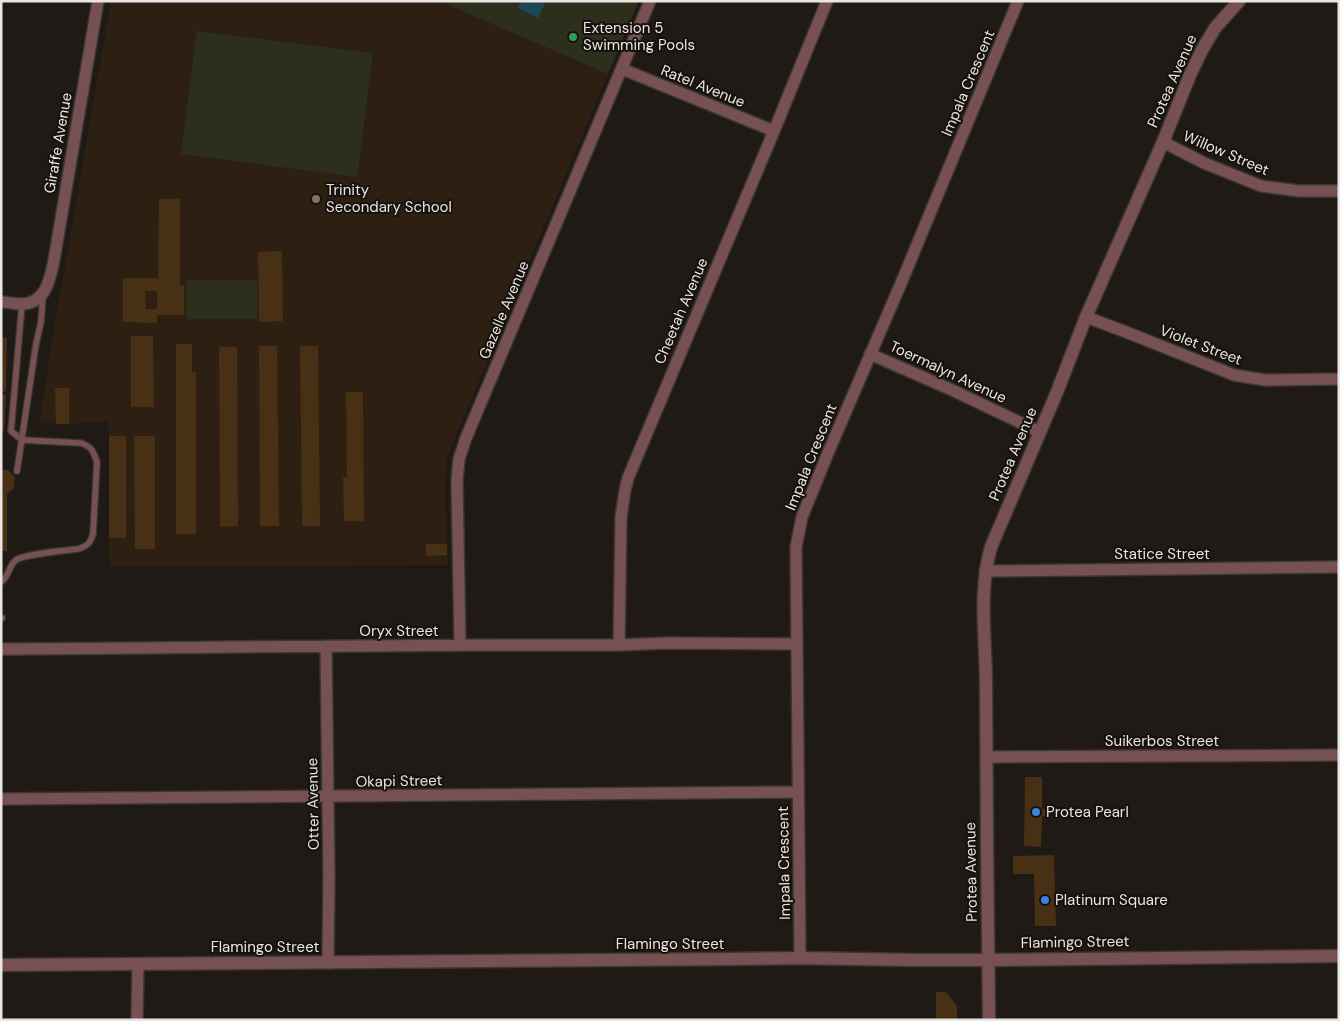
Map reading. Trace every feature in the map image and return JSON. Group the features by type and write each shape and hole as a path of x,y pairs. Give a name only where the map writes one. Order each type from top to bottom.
{"street":[{"name":"Giraffe Avenue","path":"45,292 54,260 98,1"},
{"name":"Gazelle Avenue","path":"460,645 457,481 459,459 466,438 650,1"},
{"name":"Cheetah Avenue","path":"619,645 622,517 628,478 827,1"},
{"name":"Impala Crescent","path":"800,958 796,547 798,532 802,517 828,453 1018,1"},
{"name":"Protea Avenue","path":"989,1020 985,571 991,547 1190,75 1215,28 1239,1"},
{"name":"Ratel Avenue","path":"622,69 774,131"},
{"name":"Willow Street","path":"1162,142 1204,163 1261,186 1299,191 1339,191"},
{"path":"1,302 30,303 45,292"},
{"name":"Violet Street","path":"1086,318 1234,375 1265,380 1339,379"},
{"name":"Toermalyn Avenue","path":"870,354 1040,432"},
{"name":"Statice Street","path":"985,571 1339,568"},
{"name":"Oryx Street","path":"1,649 619,645 668,643 797,644"},
{"name":"Otter Avenue","path":"326,646 328,963"},
{"name":"Suikerbos Street","path":"986,757 1339,755"},
{"name":"Okapi Street","path":"1,799 798,792"},
{"name":"Flamingo Street","path":"1,965 800,958 989,960 1339,956"},
{"path":"138,964 138,1020"}],"lane":[{"path":"17,471 45,292"},
{"path":"1,582 7,578 12,564 20,558 78,549 87,546 91,542 93,534 97,462 89,446 81,443 22,440 12,431 22,304"}],"shaded area":[{"name":"Trinity Secondary School","path":"111,1 439,1 608,74 446,459 445,499 448,565 109,567 108,421 69,424 39,423"}],"green space":[{"name":"Extension 5 Swimming Pools","path":"439,1 639,1 608,74"},
{"path":"197,31 373,53 357,177 181,154"},
{"path":"187,280 257,280 257,319 187,319"}],"water":[{"path":"521,1 546,1 538,18 518,8"}],"building":[{"path":"159,199 180,199 180,285 184,285 184,315 157,315 157,323 123,322 123,278 158,278","holes":["145,291 157,291 157,309 146,309"]},
{"path":"282,251 283,321 259,322 258,252"},
{"path":"131,336 153,336 154,407 131,407"},
{"path":"1,338 7,338 6,390 1,394"},
{"path":"176,344 192,344 192,372 196,372 196,534 176,534"},
{"path":"259,346 277,346 279,526 260,526"},
{"path":"300,346 318,346 320,526 302,526"},
{"path":"219,347 237,347 238,526 220,527"},
{"path":"55,388 69,388 69,424 56,424"},
{"path":"346,392 363,392 364,521 344,521 343,477 347,477"},
{"path":"1,394 6,395 4,431 1,431"},
{"path":"109,436 126,436 126,538 109,538"},
{"path":"134,436 155,436 155,549 135,549"},
{"path":"1,470 8,470 15,477 14,488 7,494 7,551 1,551"},
{"path":"426,544 447,544 447,555 426,556"},
{"name":"Protea Pearl","path":"1025,777 1042,777 1042,809 1048,809 1048,816 1042,816 1041,847 1024,846"},
{"name":"Platinum Square","path":"1054,855 1056,926 1035,926 1034,874 1013,874 1013,856"},
{"path":"936,992 946,992 957,1006 957,1020 936,1020"}],"place":[{"name":"Extension 5 Swimming Pools","path":"573,37"},
{"name":"Trinity Secondary School","path":"316,199"},
{"name":"Protea Pearl","path":"1036,812"},
{"name":"Platinum Square","path":"1045,900"}]}
